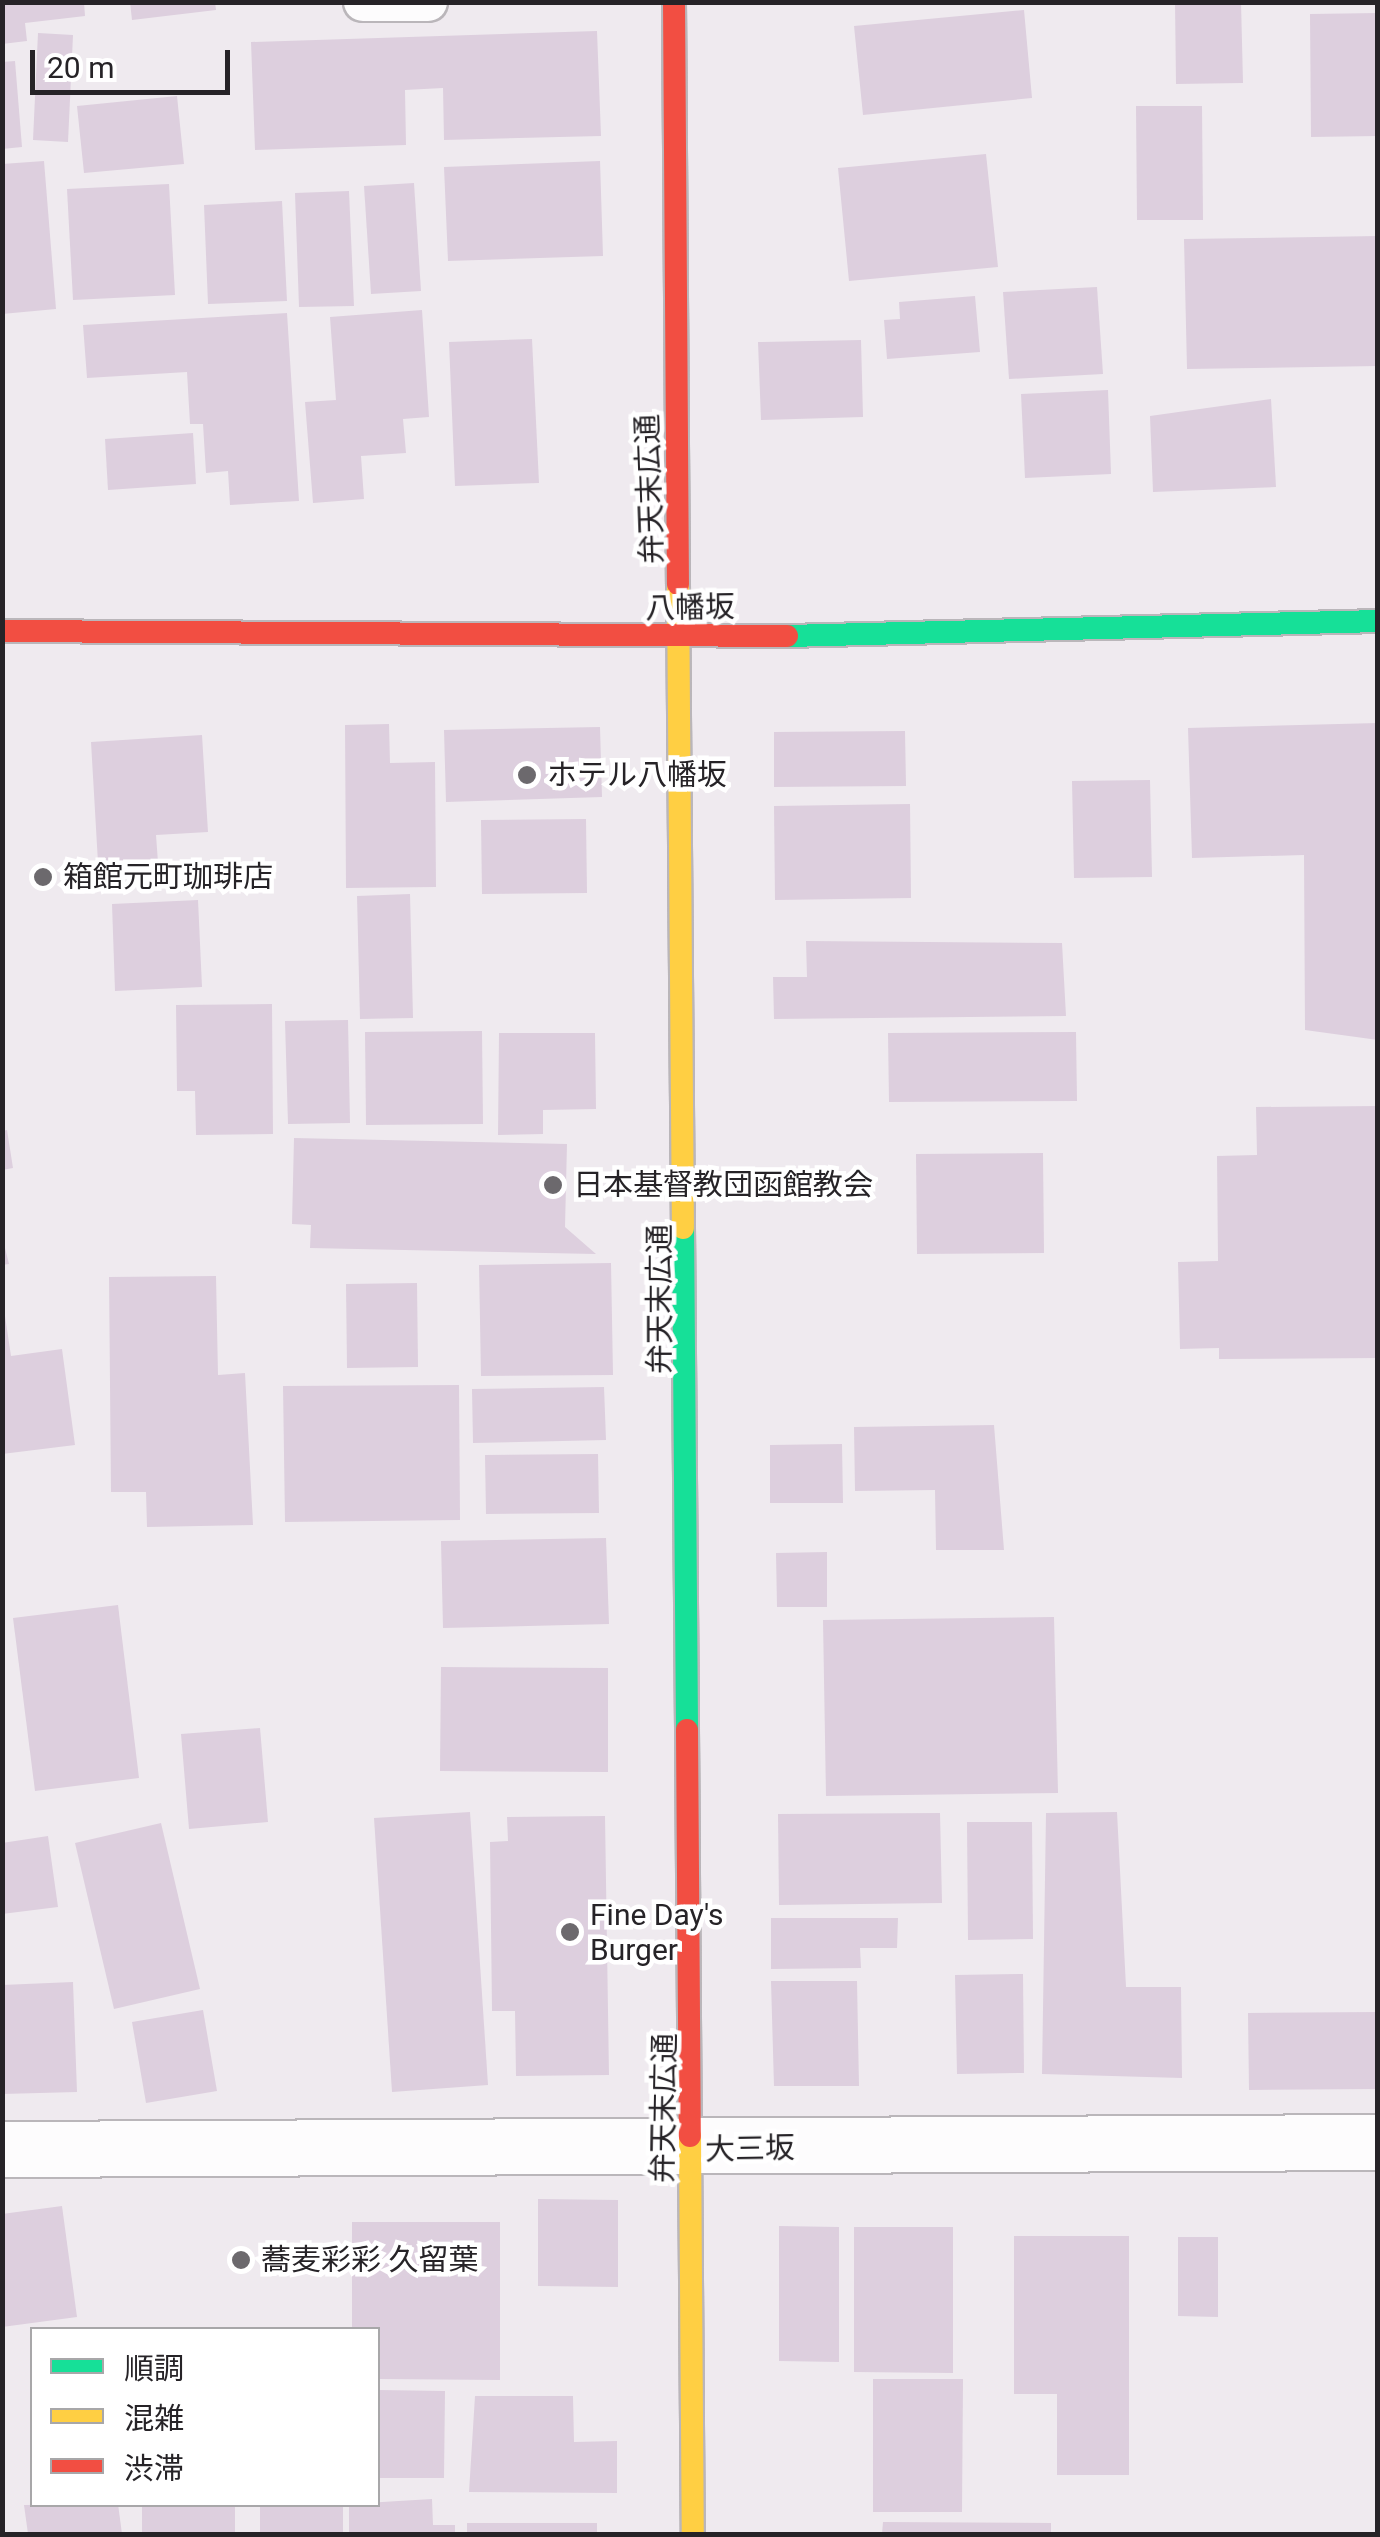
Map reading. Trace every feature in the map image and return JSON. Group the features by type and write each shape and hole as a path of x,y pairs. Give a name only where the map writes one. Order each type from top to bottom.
{"street":[{"name":"弁天末広通","path":"674,2 685,640 693,2534"},
{"name":"八幡坂","path":"2,632 685,640 1378,621"},
{"name":"大三坂","path":"2,2149 692,2149 1378,2142"}],"lane":[{"path":"363,2 428,2"}],"building":[{"path":"2,2 84,2 85,16 25,23 27,41 2,44"},
{"path":"130,2 215,2 216,10 132,20"},
{"path":"1175,2 1241,2 1243,83 1176,84"},
{"path":"1024,10 1032,98 863,115 854,26"},
{"path":"1378,13 1378,136 1311,137 1310,14"},
{"path":"597,31 601,136 444,140 443,88 405,90 406,145 255,150 251,42"},
{"path":"38,33 73,35 68,142 33,140"},
{"path":"15,61 22,147 2,149 2,62"},
{"path":"177,96 184,164 84,173 77,106"},
{"path":"1136,106 1202,106 1203,220 1137,220"},
{"path":"986,154 998,267 849,281 838,168"},
{"path":"44,161 56,309 2,314 2,164"},
{"path":"600,161 603,256 448,261 444,167"},
{"path":"414,183 421,291 371,294 364,186"},
{"path":"169,184 175,295 73,300 67,189"},
{"path":"349,191 354,306 299,307 295,193"},
{"path":"282,201 287,301 208,304 204,205"},
{"path":"1378,236 1378,366 1187,369 1184,239"},
{"path":"1097,287 1103,374 1009,379 1003,292"},
{"path":"975,296 980,352 887,359 884,320 900,319 899,302"},
{"path":"422,310 429,417 403,419 406,453 361,456 364,499 313,503 305,402 336,400 330,317"},
{"path":"287,313 299,501 230,505 228,471 206,473 203,424 190,424 187,372 87,378 83,325"},
{"path":"532,339 539,483 455,486 449,342"},
{"path":"861,340 863,417 761,420 758,342"},
{"path":"1108,390 1111,474 1025,478 1021,394"},
{"path":"1271,399 1276,487 1153,492 1150,416"},
{"path":"193,433 196,484 108,490 105,439"},
{"path":"1378,723 1378,1040 1305,1030 1304,855 1192,858 1188,728"},
{"path":"389,724 390,763 435,762 436,887 346,888 345,725"},
{"path":"600,727 602,797 446,802 444,730"},
{"path":"905,731 906,786 774,787 774,732"},
{"path":"202,735 208,832 156,835 159,876 99,880 91,742"},
{"path":"1150,780 1152,877 1074,878 1072,781"},
{"path":"910,804 911,898 775,900 774,806"},
{"path":"586,819 587,893 482,894 481,820"},
{"path":"410,894 413,1018 360,1019 357,896"},
{"path":"198,900 202,987 115,991 112,904"},
{"path":"806,941 1062,943 1066,1016 774,1019 773,977 807,977"},
{"path":"272,1004 273,1134 196,1135 195,1091 177,1091 176,1005"},
{"path":"348,1020 350,1123 288,1124 285,1021"},
{"path":"482,1031 483,1124 366,1125 365,1032"},
{"path":"1076,1032 1077,1101 889,1102 888,1033"},
{"path":"499,1033 595,1033 596,1109 543,1110 543,1134 498,1135"},
{"path":"1378,1106 1378,1358 1219,1359 1219,1348 1180,1349 1178,1262 1218,1261 1217,1156 1257,1155 1256,1107"},
{"path":"7,1130 13,1168 2,1170 2,1131"},
{"path":"294,1138 567,1144 565,1227 596,1254 310,1248 311,1225 292,1224"},
{"path":"1043,1153 1044,1253 917,1254 916,1154"},
{"path":"2,1236 9,1264 2,1265"},
{"path":"611,1263 613,1375 481,1376 479,1265"},
{"path":"216,1276 218,1375 245,1373 253,1525 147,1527 146,1492 111,1492 109,1277"},
{"path":"417,1283 418,1367 347,1368 346,1284"},
{"path":"5,1316 11,1356 62,1349 75,1445 2,1454"},
{"path":"459,1385 460,1520 285,1522 283,1386"},
{"path":"604,1387 606,1440 473,1443 472,1389"},
{"path":"994,1425 1004,1550 936,1550 935,1490 855,1491 854,1427"},
{"path":"842,1444 843,1503 770,1503 770,1445"},
{"path":"598,1454 599,1513 486,1514 485,1455"},
{"path":"606,1538 609,1624 443,1628 441,1541"},
{"path":"827,1552 827,1607 777,1607 776,1553"},
{"path":"118,1605 139,1778 35,1791 13,1618"},
{"path":"1054,1617 1058,1793 826,1796 823,1620"},
{"path":"441,1667 608,1668 608,1772 440,1771"},
{"path":"260,1728 268,1822 189,1829 181,1734"},
{"path":"470,1812 488,2085 392,2092 374,1818"},
{"path":"1117,1812 1126,1987 1181,1987 1182,2078 1042,2074 1046,1813"},
{"path":"940,1813 942,1903 779,1905 778,1814"},
{"path":"605,1816 609,2075 516,2076 515,2011 492,2011 490,1842 508,1841 507,1817"},
{"path":"967,1822 1032,1822 1033,1939 968,1940"},
{"path":"161,1823 200,1989 114,2009 75,1843"},
{"path":"48,1836 58,1907 2,1914 2,1843"},
{"path":"771,1918 898,1918 897,1948 860,1948 861,1968 771,1969"},
{"path":"1023,1974 1024,2073 957,2074 955,1975"},
{"path":"771,1981 857,1981 859,2086 774,2086"},
{"path":"73,1982 77,2092 2,2094 2,1985"},
{"path":"203,2010 217,2091 146,2103 132,2022"},
{"path":"1378,2012 1378,2089 1249,2090 1248,2013"},
{"path":"538,2199 618,2200 618,2287 538,2286"},
{"path":"62,2206 77,2317 2,2327 2,2214"},
{"path":"352,2222 500,2222 500,2380 380,2379 380,2327 352,2327"},
{"path":"779,2226 839,2227 839,2362 779,2361"},
{"path":"854,2227 953,2227 953,2373 854,2372"},
{"path":"1014,2236 1129,2236 1129,2475 1057,2475 1057,2394 1014,2394"},
{"path":"1178,2237 1218,2237 1218,2317 1178,2316"},
{"path":"873,2379 963,2379 962,2512 873,2512"},
{"path":"380,2390 445,2391 444,2478 380,2478"},
{"path":"475,2396 573,2396 574,2442 617,2441 617,2493 469,2492"},
{"path":"432,2499 433,2525 455,2525 455,2534 349,2534 349,2507 380,2507 380,2502"},
{"path":"24,2505 118,2507 122,2534 28,2534"},
{"path":"142,2507 235,2507 235,2534 142,2534"},
{"path":"260,2507 343,2507 343,2534 260,2534"},
{"path":"883,2522 1051,2523 1051,2534 882,2534"},
{"path":"467,2523 597,2523 597,2534 467,2534"}],"traffic: fast":[{"path":"787,636 1378,621"},
{"path":"683,1228 687,1730"}],"traffic: slow":[{"path":"678,584 683,1228"},
{"path":"690,2136 693,2534"}],"traffic: jam":[{"path":"674,2 678,584"},
{"path":"2,631 787,636"},
{"path":"687,1730 690,2136"}],"place":[{"name":"ホテル八幡坂","path":"527,775"},
{"name":"箱館元町珈琲店","path":"43,877"},
{"name":"日本基督教団函館教会","path":"553,1185"},
{"name":"Fine Day's Burger","path":"570,1932"},
{"name":"蕎麦彩彩 久留葉","path":"241,2260"}]}
